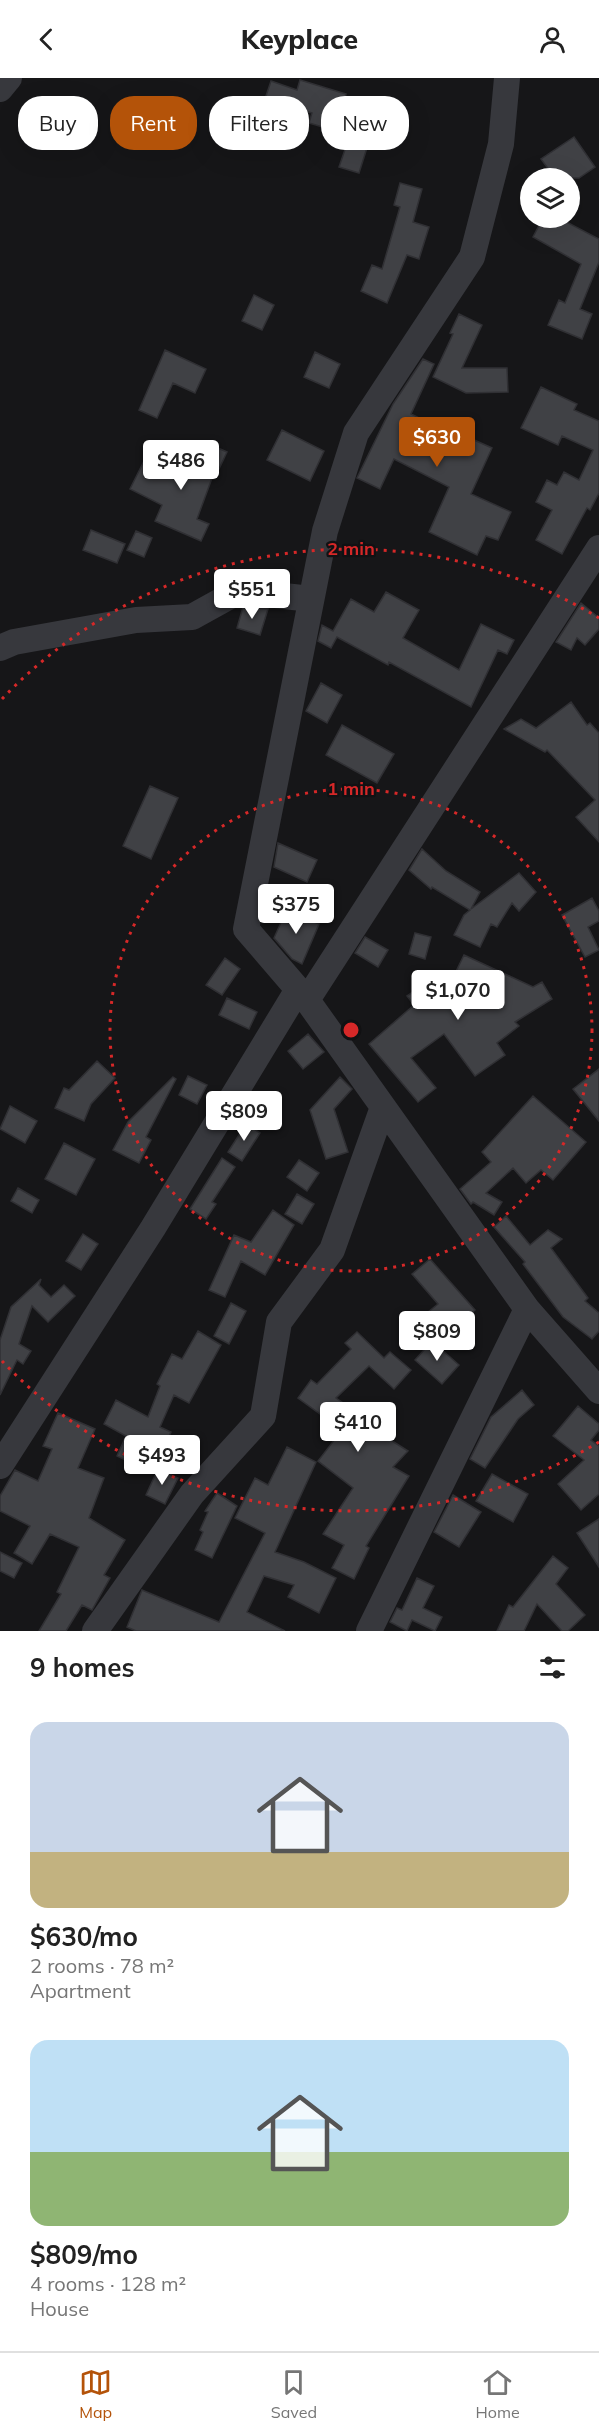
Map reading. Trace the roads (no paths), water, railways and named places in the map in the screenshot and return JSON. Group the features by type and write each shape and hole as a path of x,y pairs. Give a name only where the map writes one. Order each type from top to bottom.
{"street":[{"path":"0,89 9,78"},
{"path":"507,78 501,144 472,257 356,433 325,531 246,929 302,996 527,1309 599,1391"},
{"path":"0,1466 302,996 596,561"},
{"path":"0,648 14,642 136,620 192,617 239,591 311,599"},
{"path":"95,1631 192,1494 263,1416 279,1322 332,1250 383,1107"},
{"path":"369,1631 527,1309"}]}
